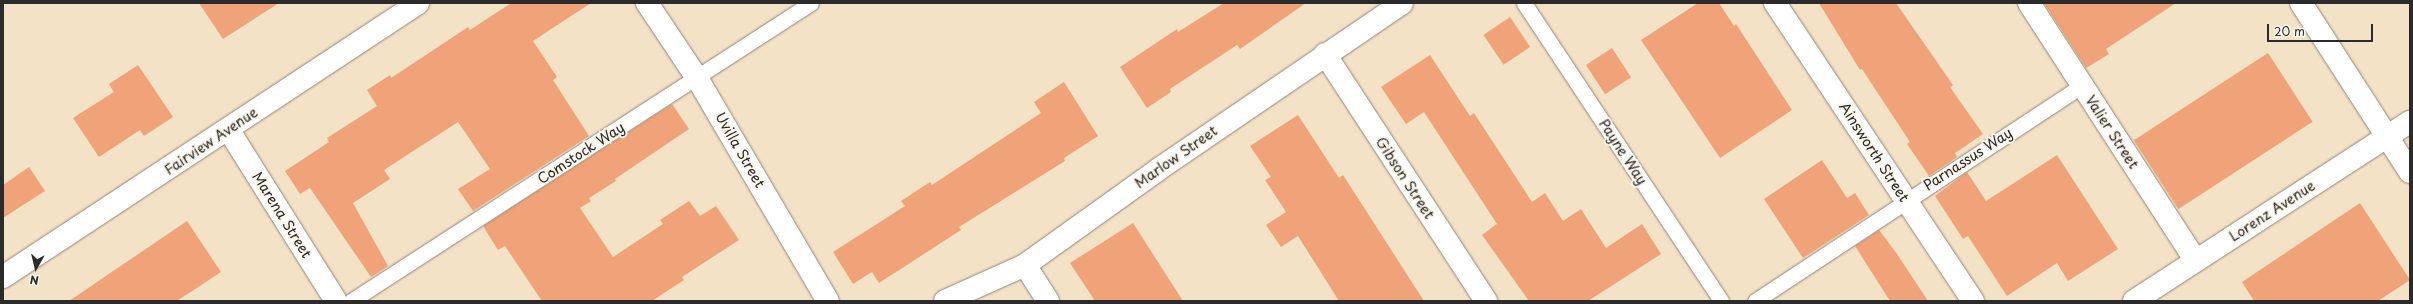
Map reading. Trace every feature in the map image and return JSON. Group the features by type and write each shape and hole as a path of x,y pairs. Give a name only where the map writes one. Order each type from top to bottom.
{"street":[{"name":"Fairview Avenue","path":"3,277 418,3"},
{"name":"Uvilla Street","path":"647,3 697,78 828,301"},
{"name":"Marlow Street","path":"945,301 1025,264 1325,54 1402,3"},
{"name":"Ainsworth Street","path":"1775,3 1973,301"},
{"name":"Valier Street","path":"2029,3 2196,261"},
{"path":"2302,3 2386,137 2410,172"},
{"name":"Gibson Street","path":"1325,54 1486,301"},
{"name":"Lorenz Avenue","path":"2134,301 2410,122"},
{"name":"Marena Street","path":"228,129 336,301"},
{"path":"1025,264 1048,301"}],"lane":[{"name":"Comstock Way","path":"351,301 697,78 810,3"},
{"name":"Payne Way","path":"1524,3 1721,301"},
{"name":"Parnassus Way","path":"1755,301 1905,200 2082,85"}],"building":[{"path":"199,3 279,3 223,39"},
{"path":"511,3 591,3 533,41 557,77 553,80 589,136 473,211 458,189 490,169 458,122 384,170 390,179 353,203 388,266 371,277 310,188 300,194 285,171 329,142 327,138 377,106 367,90 390,75 391,78 468,27 470,30"},
{"path":"1224,3 1306,3 1240,49 1237,45 1170,89 1171,92 1147,108 1120,67 1177,29 1178,32"},
{"path":"1698,3 1719,3 1734,26 1736,24 1792,110 1720,158 1641,40"},
{"path":"1819,3 1896,3 1953,85 1950,87 1983,134 1955,153 1957,157 1929,176 1907,144 1910,142 1862,69 1860,70"},
{"path":"2044,3 2176,3 2106,49 2109,54 2086,68"},
{"path":"1510,17 1530,47 1504,65 1483,35"},
{"path":"1612,48 1631,77 1605,94 1586,65"},
{"path":"2268,53 2313,122 2178,209 2134,140"},
{"path":"1430,55 1470,116 1474,113 1532,202 1545,193 1563,221 1581,209 1606,248 1642,224 1661,254 1588,301 1529,301 1482,235 1497,224 1424,112 1406,124 1381,87"},
{"path":"138,65 173,117 144,136 140,130 99,157 73,118 114,92 109,84"},
{"path":"1064,82 1098,136 1064,158 1065,161 959,227 961,230 879,283 872,272 853,284 833,252 905,206 901,201 930,182 932,185 1041,113 1034,102"},
{"path":"672,104 689,129 615,179 616,181 589,198 591,201 580,208 613,257 663,224 660,220 689,201 700,216 716,206 739,240 682,277 684,280 652,301 542,301 505,246 498,250 483,226"},
{"path":"1298,115 1339,178 1343,175 1424,301 1339,301 1298,236 1281,247 1266,225 1286,212 1265,180 1271,177 1250,146"},
{"path":"2057,155 2118,249 2068,281 2057,263 2007,296 1968,236 1963,239 1935,196 1967,172 1986,201"},
{"path":"1822,160 1847,198 1855,193 1869,215 1803,258 1764,199"},
{"path":"29,167 45,191 3,218 3,185"},
{"path":"2360,203 2410,280 2378,301 2254,301 2242,282"},
{"path":"187,221 221,272 177,301 69,301"},
{"path":"1133,223 1183,301 1095,301 1070,263"},
{"path":"1879,230 1928,301 1890,301 1855,246"}]}
